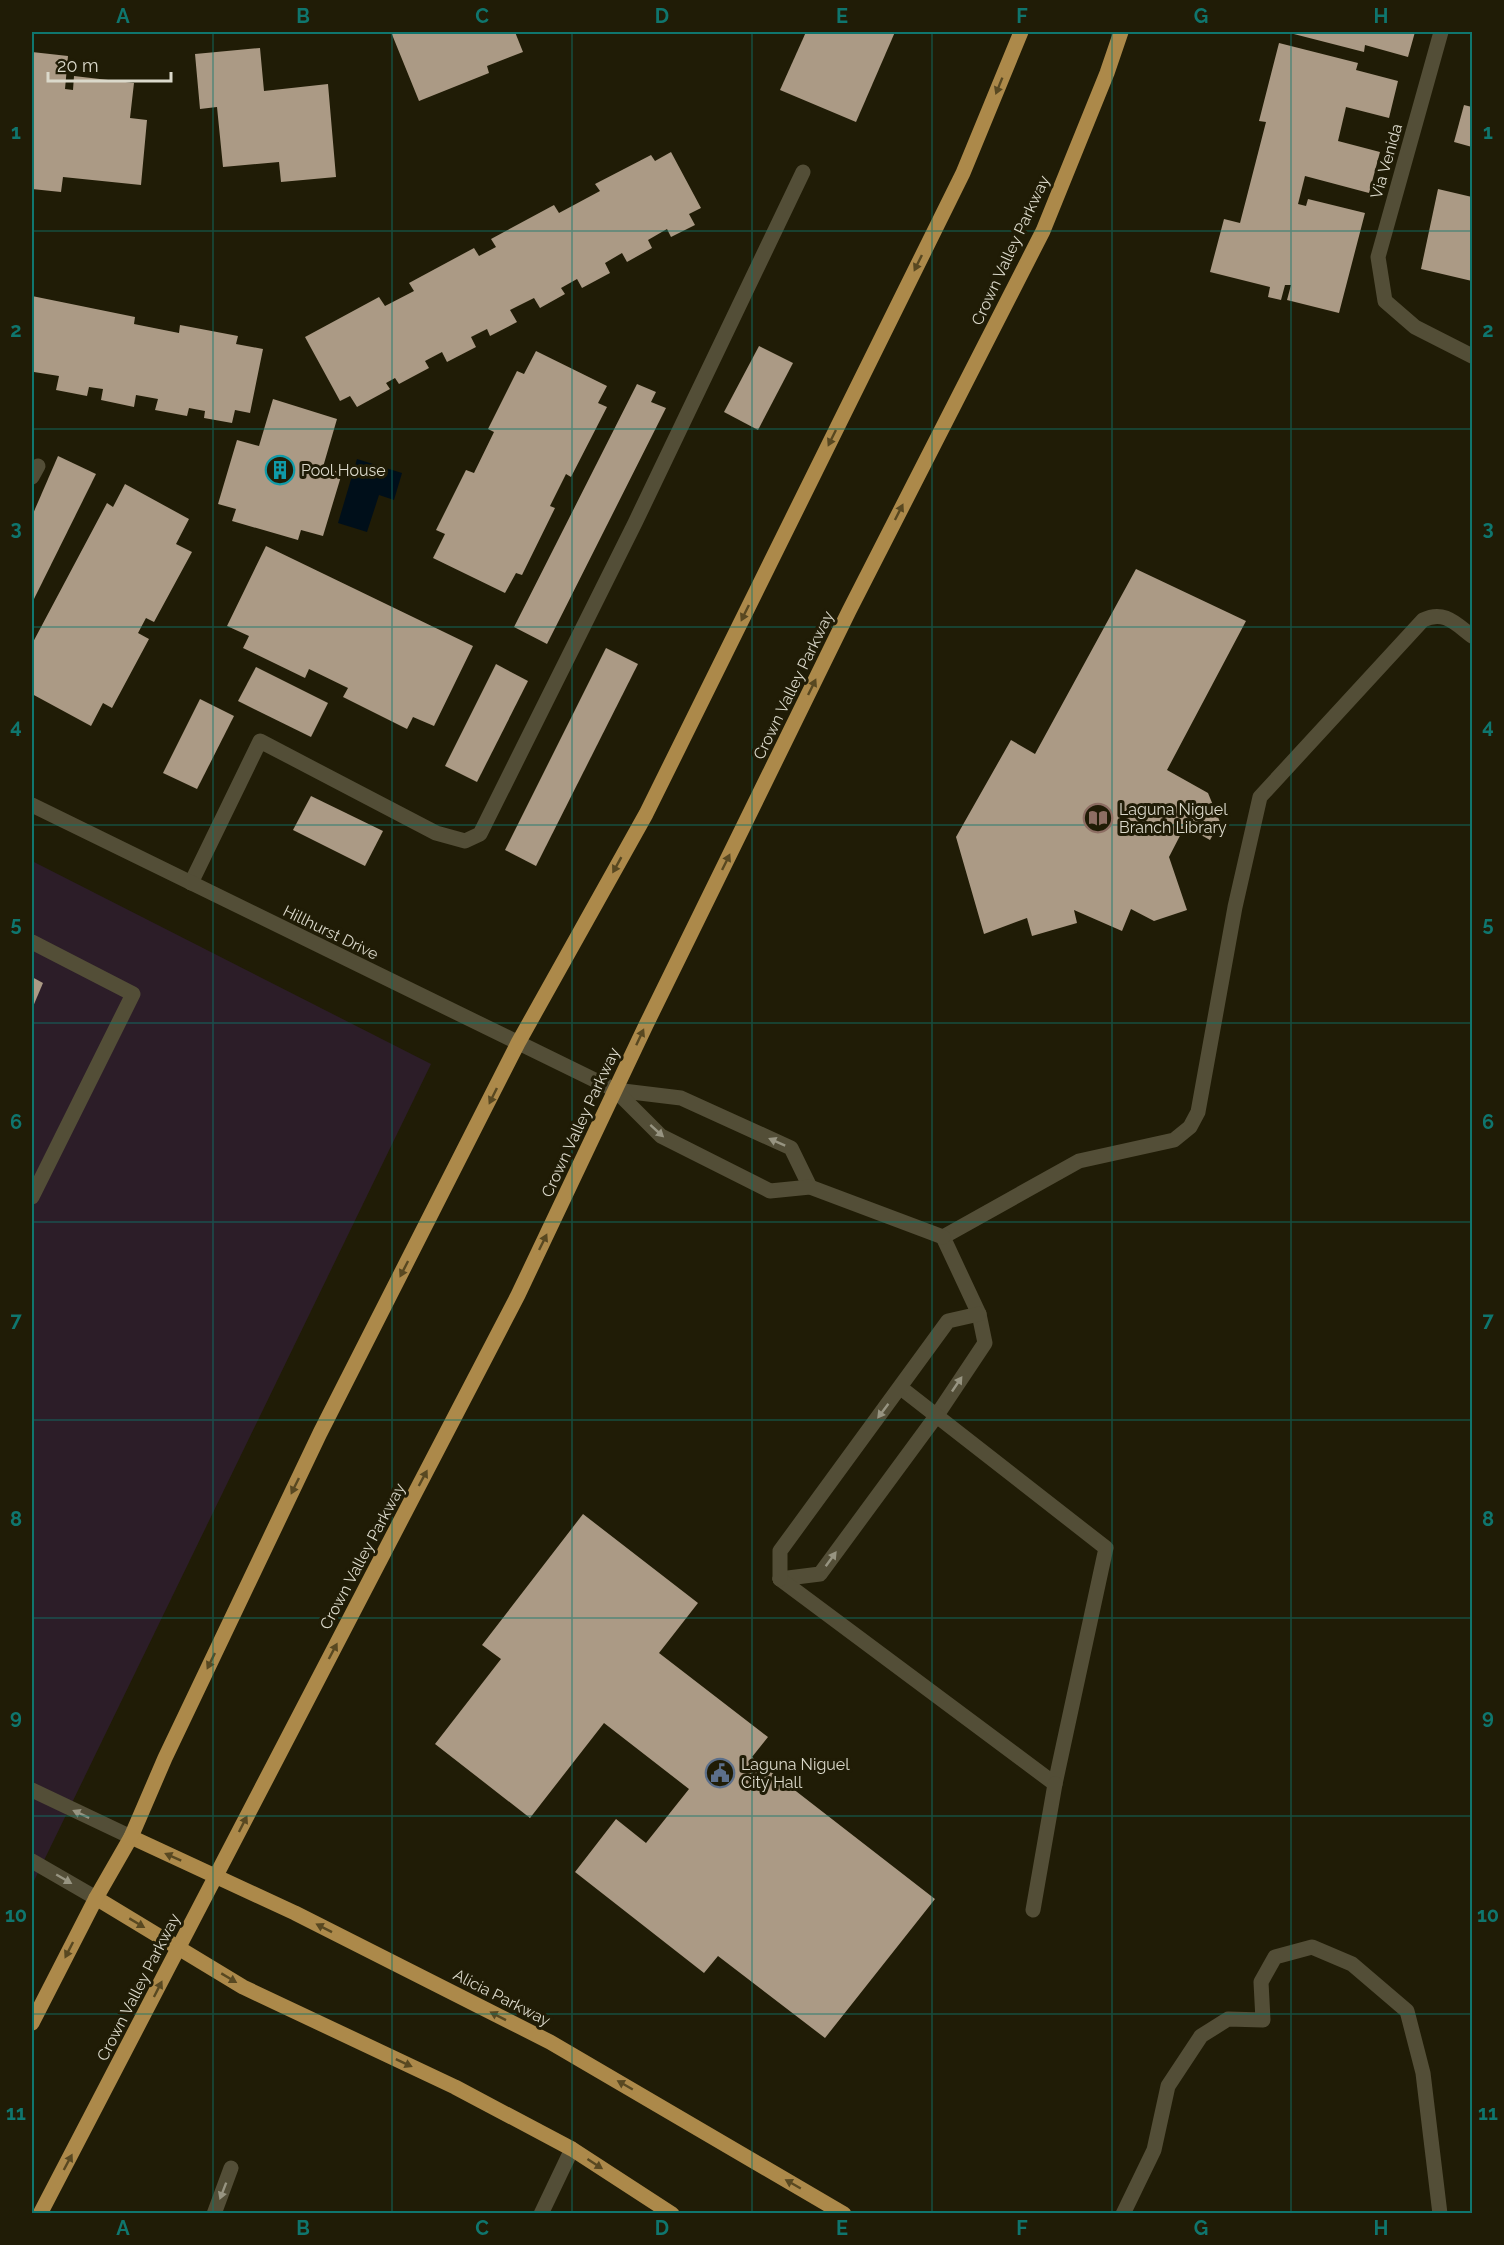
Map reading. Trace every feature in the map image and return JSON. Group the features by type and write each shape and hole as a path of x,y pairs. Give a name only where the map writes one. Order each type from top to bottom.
{"main road":[{"path":"32,2024 96,1898 131,1837 165,1758 320,1433 518,1043 646,814 963,173 1021,32"},
{"name":"Crown Valley Parkway","path":"40,2214 518,1295 615,1090 849,611 1043,231 1107,73 1120,32"},
{"name":"Alicia Parkway","path":"131,1837 216,1876 550,2042 844,2214"},
{"path":"96,1898 243,1987 455,2087 572,2149 672,2214"}],"street":[{"name":"Via Venida","path":"1441,32 1378,257 1385,301 1415,327 1473,356"},
{"path":"191,883 260,741 436,832 465,841 480,834 635,524 803,172"},
{"path":"943,1237 1079,1161 1174,1140 1190,1127 1198,1112 1235,907 1260,797 1423,620 1435,615 1448,617 1473,636"},
{"name":"Hillhurst Drive","path":"32,805 615,1090"},
{"path":"32,942 133,994 32,1197"},
{"path":"615,1090 681,1098 790,1148 810,1187"},
{"path":"615,1090 661,1136 770,1191 810,1187 943,1237 979,1314 985,1343 937,1415 820,1574 780,1579"},
{"path":"780,1579 780,1551 948,1320 979,1314"},
{"path":"900,1388 1106,1548 1055,1784 1033,1910"},
{"path":"780,1579 1055,1784"},
{"path":"32,1790 131,1837"},
{"path":"32,1861 96,1898"},
{"path":"1123,2214 1154,2150 1168,2086 1201,2036 1228,2019 1263,2020 1261,1983 1275,1957 1312,1947 1353,1964 1407,2011 1422,2073 1440,2214"},
{"path":"541,2214 572,2149"},
{"path":"214,2214 231,2168"}],"shaded area":[{"path":"32,861 431,1064 32,1885"}],"water":[{"path":"357,459 402,473 394,500 379,495 367,532 338,523"}],"building":[{"path":"391,32 515,32 523,52 487,66 489,73 419,101"},
{"path":"806,32 895,32 856,122 780,90"},
{"path":"1286,32 1415,32 1408,57 1365,45 1364,52"},
{"path":"1279,43 1358,63 1356,70 1398,81 1389,118 1346,107 1338,141 1380,152 1369,193 1305,176 1298,204 1306,206 1308,199 1365,213 1339,313 1287,300 1291,285 1285,285 1281,300 1268,297 1270,287 1210,272 1224,219 1240,223 1266,122 1259,121"},
{"path":"260,48 264,91 328,84 336,177 281,182 279,162 223,167 217,107 200,109 195,54"},
{"path":"32,52 68,56 65,89 73,90 74,76 134,83 130,118 147,120 141,185 63,177 61,192 32,189"},
{"path":"1464,105 1472,107 1472,147 1454,142"},
{"path":"671,152 701,208 689,214 695,225 671,237 667,229 648,240 652,248 627,262 622,253 605,263 610,273 582,288 577,279 561,288 565,294 540,308 534,298 510,310 517,322 490,336 487,329 471,337 476,347 447,362 442,352 425,361 429,368 399,384 395,378 386,383 390,389 357,407 350,396 340,401 305,337 379,297 385,306 414,291 409,283 474,248 479,256 496,247 491,239 554,205 559,213 600,191 595,184 651,155 655,161"},
{"path":"1438,189 1472,197 1472,281 1421,269"},
{"path":"32,296 135,317 134,324 179,333 180,325 238,336 236,344 263,349 250,413 235,410 232,423 204,418 205,411 189,408 187,416 155,410 158,399 136,395 134,407 101,400 103,389 89,387 87,396 56,390 59,376 34,372 32,381"},
{"path":"759,346 793,363 758,430 724,412"},
{"path":"536,351 607,386 598,403 607,407 571,477 566,474 550,506 555,508 522,575 516,573 505,593 433,558 445,534 436,530 466,470 474,473 494,432 488,429 517,371 524,374"},
{"path":"637,384 656,392 651,402 666,408 547,644 514,627"},
{"name":"Pool House","path":"273,399 337,419 323,467 342,473 323,536 301,530 298,540 232,521 236,509 218,504 237,440 259,446"},
{"path":"58,456 96,474 32,603 32,516"},
{"path":"125,484 189,519 176,544 192,552 154,622 146,618 138,633 149,639 112,708 103,703 91,726 32,694 32,644 107,503 113,507"},
{"path":"266,546 473,646 434,726 413,717 407,729 343,697 348,688 309,669 305,678 243,648 249,636 227,626"},
{"name":"Laguna Niguel Branch Library","path":"1136,569 1246,621 1167,770 1208,793 1220,822 1210,840 1185,826 1169,857 1187,910 1154,921 1131,909 1122,931 1074,910 1077,923 1032,936 1027,918 984,934 956,837 1011,740 1035,754"},
{"path":"606,648 638,664 536,866 505,850"},
{"path":"496,664 528,681 477,782 445,766"},
{"path":"256,667 328,703 311,737 238,701"},
{"path":"200,699 234,716 197,789 163,773"},
{"path":"311,796 383,831 365,866 293,830"},
{"path":"32,977 43,983 32,1009"},
{"name":"Laguna Niguel City Hall","path":"583,1514 698,1603 659,1653 768,1737 752,1757 935,1899 825,2038 718,1956 704,1973 575,1872 616,1819 646,1843 689,1789 604,1723 530,1818 435,1744 501,1659 482,1645"}],"place":[{"name":"Pool House","path":"280,470"},
{"name":"Laguna Niguel Branch Library","path":"1098,818"},
{"name":"Laguna Niguel City Hall","path":"720,1773"}]}
